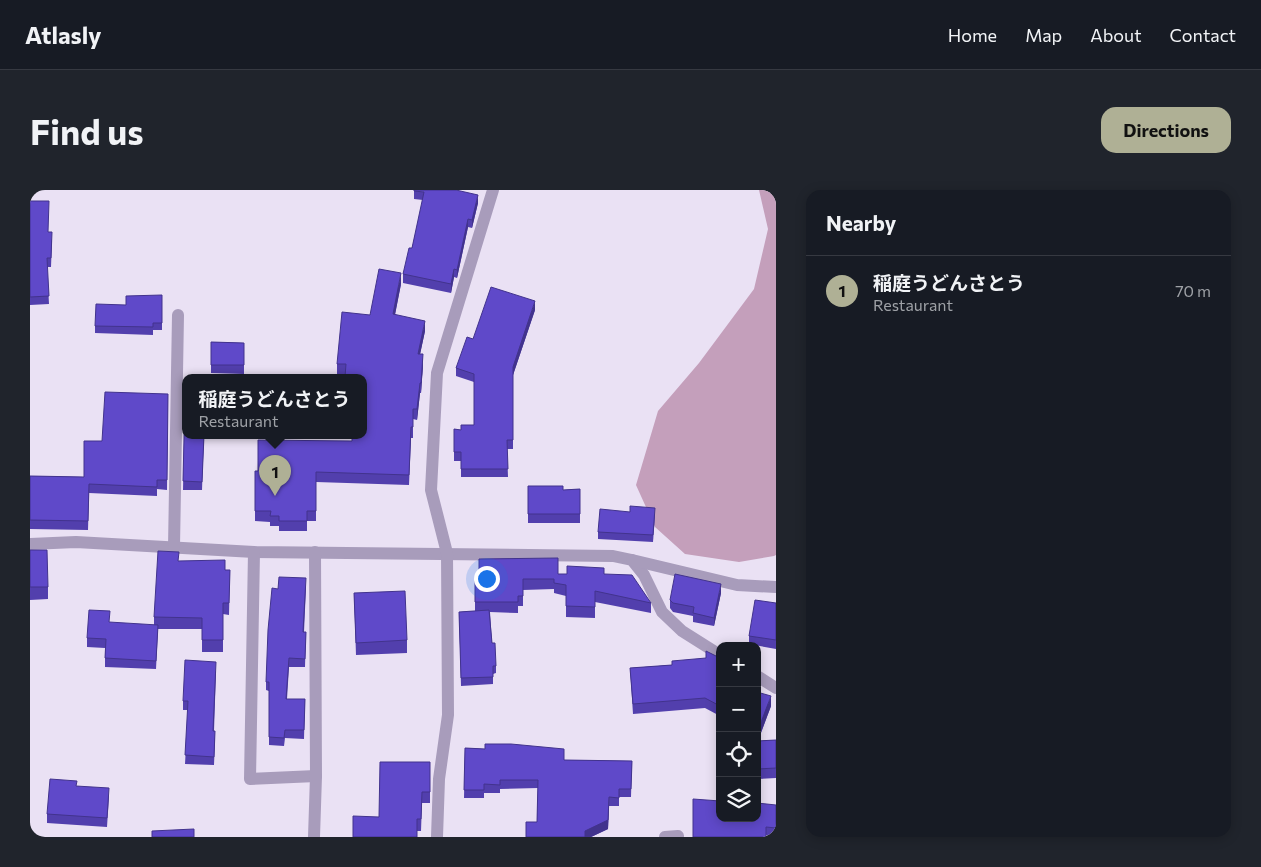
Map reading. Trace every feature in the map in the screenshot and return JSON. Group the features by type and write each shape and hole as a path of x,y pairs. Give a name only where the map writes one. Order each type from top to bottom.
{"street":[{"path":"437,837 439,779 448,715 447,553 431,490 437,373 493,190"},
{"path":"174,548 178,316"},
{"path":"30,544 76,542 254,552 613,556 737,585 776,587"},
{"path":"254,552 250,779 316,776"},
{"path":"314,837 316,776 315,552"},
{"path":"632,560 644,575 662,612 682,631 716,652"},
{"path":"761,679 776,688"}],"shaded area":[{"path":"759,190 776,190 776,555 739,562 685,554 655,527 636,485 658,411 699,363 754,289 768,229"}],"building":[{"path":"414,190 456,190 478,195 472,220 468,219 457,270 454,269 451,284 403,274 409,248 412,248 424,192"},
{"path":"30,201 49,201 48,232 52,232 51,258 47,258 49,296 30,297"},
{"path":"379,269 401,273 393,314 425,321 418,354 423,354 421,383 417,409 413,409 409,475 316,472 316,511 307,511 307,521 279,521 279,516 270,516 271,511 255,511 255,471 258,471 258,440 352,441 352,439 367,439 367,374 345,374 346,364 337,364 342,312 370,315"},
{"path":"491,287 535,301 513,367 513,440 507,440 508,469 461,469 461,452 454,452 454,429 461,430 461,425 474,425 474,374 456,368 467,337 473,339"},
{"path":"162,295 162,323 153,323 153,327 95,326 96,304 126,305 126,296"},
{"path":"211,342 244,343 244,365 211,365"},
{"path":"105,392 168,394 167,480 157,480 157,487 89,484 88,521 30,520 30,476 84,477 84,441 102,441"},
{"path":"184,439 204,439 202,482 183,481"},
{"path":"528,486 563,486 563,490 580,489 580,514 528,514"},
{"path":"630,506 655,508 653,535 598,532 600,509 630,512"},
{"path":"30,550 47,550 48,587 30,587"},
{"path":"158,551 179,552 178,561 225,560 225,570 230,570 229,603 223,603 223,640 202,640 202,618 154,617"},
{"path":"558,558 558,574 567,574 567,566 604,568 604,574 632,575 651,603 595,591 595,607 566,606 566,585 554,583 554,579 523,579 523,596 518,596 518,602 475,602 475,581 479,581 479,559"},
{"path":"675,574 721,584 714,618 693,613 694,607 673,603 670,600"},
{"path":"279,577 306,578 303,632 306,632 305,659 289,658 286,699 305,699 304,730 285,730 284,738 269,737 269,682 266,682 272,588 278,589"},
{"path":"405,591 407,640 356,643 354,593"},
{"path":"755,600 776,603 776,640 749,636"},
{"path":"89,610 110,611 109,622 158,625 156,661 105,658 106,639 87,638"},
{"path":"489,610 492,643 495,643 496,666 493,666 493,677 461,678 459,612"},
{"path":"706,651 716,656 716,704 705,698 633,704 630,668 672,665 672,661 706,658"},
{"path":"185,660 216,662 213,731 215,731 214,757 185,755 188,701 183,701"},
{"path":"761,693 771,696 761,722"},
{"path":"776,740 776,768 761,769 761,741"},
{"path":"485,744 511,744 564,749 564,760 632,761 631,789 619,789 619,798 609,797 608,820 585,831 585,837 526,837 526,822 537,822 538,780 500,780 500,785 484,784 484,790 464,790 465,748 485,749"},
{"path":"380,762 430,762 430,792 422,792 421,819 417,819 417,837 353,837 353,816 379,817"},
{"path":"50,779 77,781 76,786 109,788 107,818 47,814"},
{"path":"693,799 716,801 716,822 761,822 761,803 776,805 776,828 766,827 766,837 693,837"},
{"path":"194,829 194,837 152,837 152,831"}],"place":[{"name":"稲庭うどんさとう","path":"275,496"}]}
